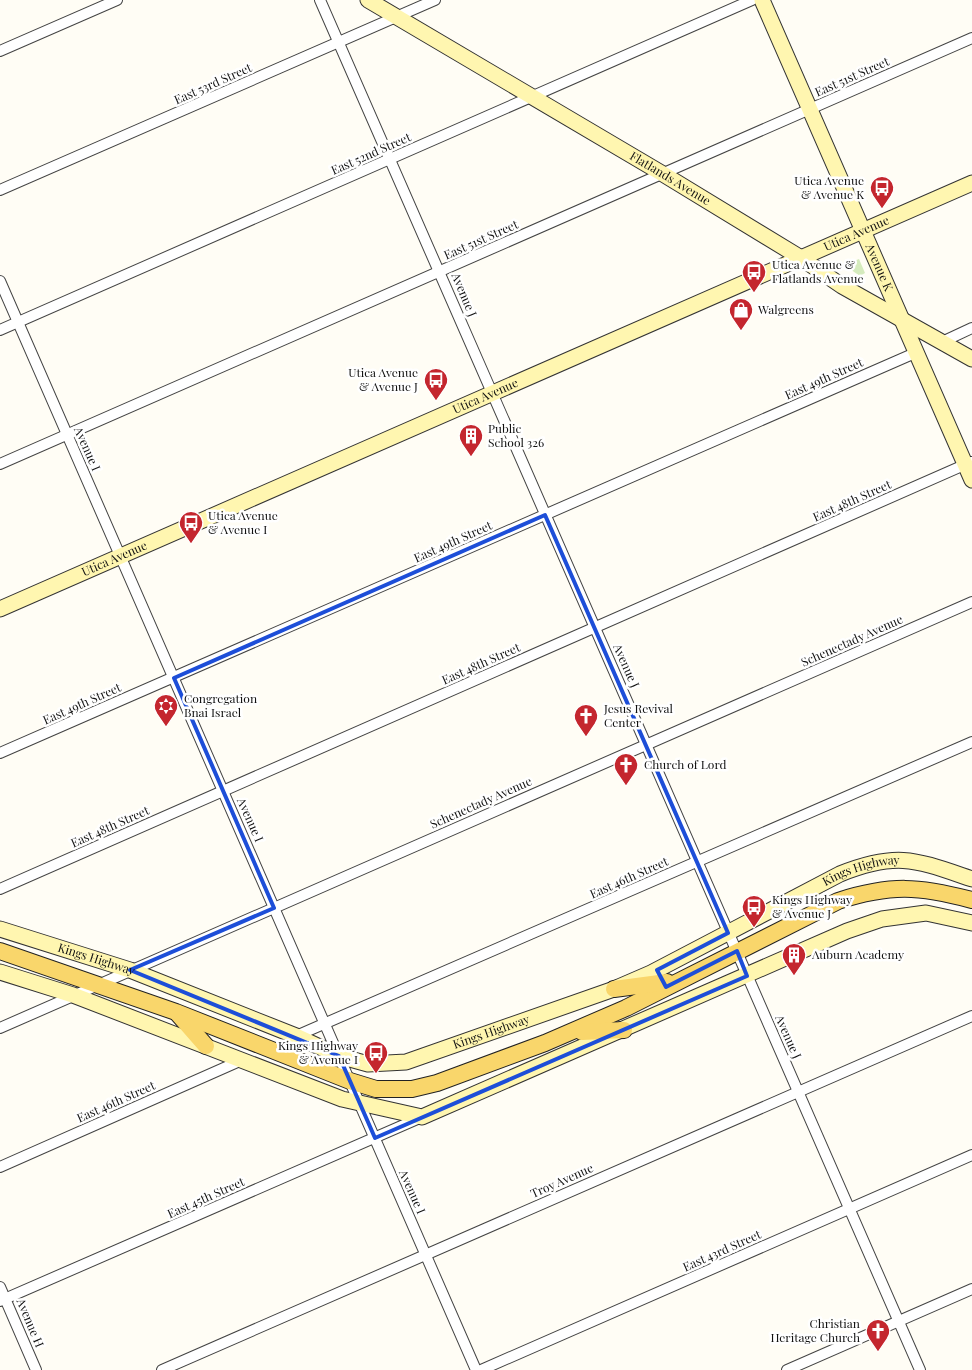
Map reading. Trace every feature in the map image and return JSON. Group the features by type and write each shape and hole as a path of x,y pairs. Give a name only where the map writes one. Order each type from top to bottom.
{"main road":[{"name":"Kings Highway","path":"0,951 176,1012 350,1081 376,1088 412,1089 428,1085 569,1032 626,1008 815,911 862,893 909,888 930,890 972,900"},
{"path":"0,944 17,956"},
{"path":"614,989 679,980"},
{"path":"176,1012 206,1046"},
{"path":"569,1032 624,1030"}],"street":[{"path":"0,51 117,0"},
{"name":"Avenue J","path":"320,0 920,1370"},
{"name":"Flatlands Avenue","path":"368,0 663,174 801,258 842,286 972,359"},
{"name":"East 53rd Street","path":"0,190 435,0"},
{"name":"East 52nd Street","path":"0,330 752,0"},
{"name":"Avenue K","path":"762,0 809,110 864,230 916,353 969,464 972,480"},
{"name":"East 51st Street","path":"0,464 972,38"},
{"name":"Utica Avenue","path":"0,609 972,183"},
{"name":"Avenue I","path":"0,281 476,1370"},
{"path":"942,342 972,328"},
{"name":"East 49th Street","path":"0,753 916,353"},
{"name":"East 48th Street","path":"0,889 969,464"},
{"name":"Schenectady Avenue","path":"0,1028 972,602"},
{"name":"East 46th Street","path":"296,1036 972,742"},
{"name":"Kings Highway","path":"0,929 130,970 296,1036 339,1056 368,1064 406,1062 614,989 651,973 840,874 866,864 892,860 917,860 972,879"},
{"path":"0,972 73,995 360,1104 422,1117 847,931 882,918 926,913 972,923"},
{"name":"Troy Avenue","path":"162,1370 972,1016"},
{"name":"East 46th Street","path":"0,1167 242,1060"},
{"name":"East 45th Street","path":"3,1300 422,1117"},
{"name":"East 43rd Street","path":"481,1370 972,1155"},
{"name":"Avenue H","path":"0,1287 3,1300 36,1370"},
{"path":"787,1370 972,1289"}],"highlighted area":[{"path":"545,515 728,933 657,970 666,987 737,951 747,976 375,1138 339,1056 130,970 274,908 174,678"}],"green space":[{"path":"859,259 865,273 860,276 844,265"}],"place":[{"name":"Utica Avenue & Avenue K","path":"882,209"},
{"name":"Utica Avenue & Flatlands Avenue","path":"754,293"},
{"name":"Walgreens","path":"741,331"},
{"name":"Utica Avenue & Avenue J","path":"436,401"},
{"name":"Public School 326","path":"471,457"},
{"name":"Utica Avenue & Avenue I","path":"191,544"},
{"name":"Congregation Bnai Israel","path":"166,727"},
{"name":"Jesus Revival Center","path":"586,737"},
{"name":"Church of Lord","path":"626,786"},
{"name":"Kings Highway & Avenue J","path":"754,928"},
{"name":"Auburn Academy","path":"794,976"},
{"name":"Kings Highway & Avenue I","path":"376,1074"},
{"name":"Christian Heritage Church","path":"878,1352"}]}
